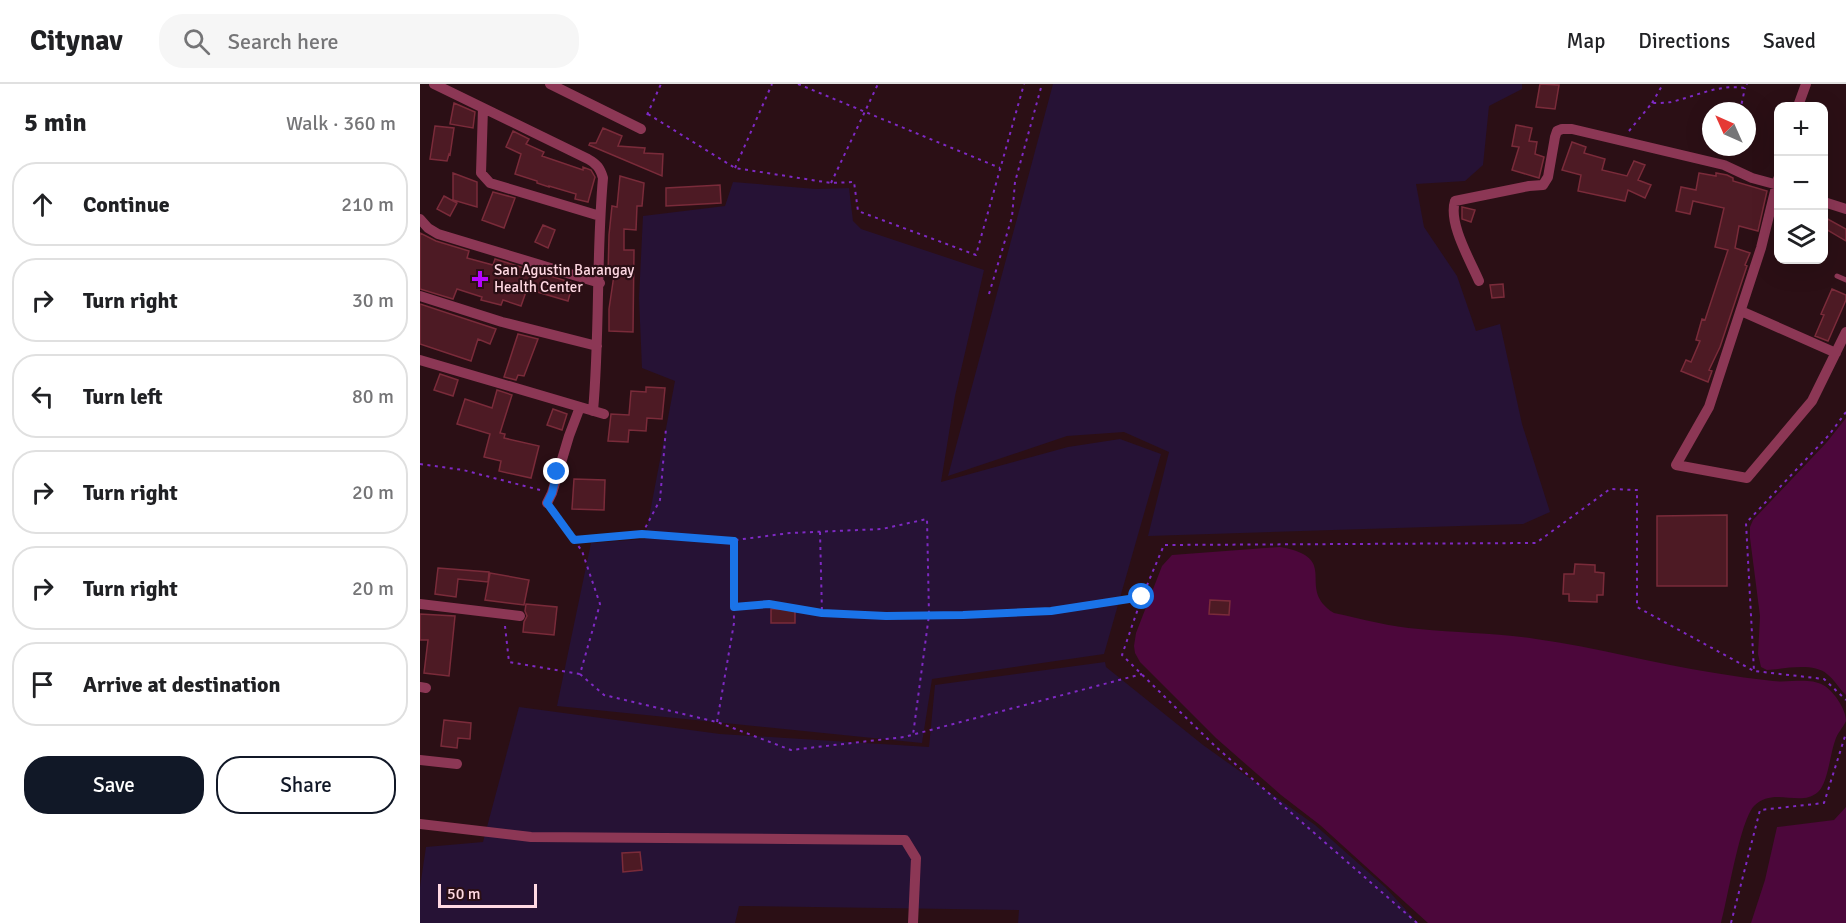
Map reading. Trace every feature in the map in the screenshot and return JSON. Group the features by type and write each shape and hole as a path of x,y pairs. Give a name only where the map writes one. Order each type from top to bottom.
{"street":[{"path":"420,360 599,413 597,346 603,178 597,164 434,84"},
{"path":"550,84 641,129"},
{"path":"1799,102 1806,84"},
{"path":"483,108 481,173 484,179 490,183 600,216"},
{"path":"1479,281 1458,234 1452,209 1455,201 1543,185 1548,177 1557,131 1562,129 1572,129 1724,165 1752,178 1774,182"},
{"path":"1774,198 1761,248 1709,407 1676,465 1747,478 1812,401 1846,332"},
{"path":"1828,203 1846,209"},
{"path":"420,219 438,234 600,283"},
{"path":"420,296 502,322 597,346"},
{"path":"1741,311 1836,353"},
{"path":"550,498 568,436 580,407"},
{"path":"420,604 520,616"},
{"path":"420,760 457,764"},
{"path":"420,824 531,837 905,840 916,858 913,923"}],"lane":[{"path":"1837,276 1846,280"}],"path":[{"path":"641,129 661,84"},
{"path":"735,168 772,84"},
{"path":"798,84 1000,168"},
{"path":"831,183 878,84"},
{"path":"648,114 735,168 831,183 854,182 858,211 976,255 1024,84"},
{"path":"989,294 1012,217 1015,182 1042,84"},
{"path":"1621,140 1652,103 1663,84"},
{"path":"1652,103 1670,102 1721,85 1734,84 1745,88"},
{"path":"1742,102 1747,84"},
{"path":"1754,671 1746,523 1829,435 1846,412"},
{"path":"642,534 660,500 666,428"},
{"path":"420,464 464,470 550,498 582,551 600,604 580,674"},
{"path":"1417,923 1216,747 1122,655 1142,597 1164,545 1536,543 1610,489 1637,490 1637,607 1754,671 1824,679 1846,700"},
{"path":"728,541 790,533 882,529 927,519 929,615 913,735"},
{"path":"820,532 822,613"},
{"path":"574,540 642,534 734,541 734,623 717,722"},
{"path":"734,607 769,604 822,613 886,616 929,615 1051,611 1142,597"},
{"path":"504,614 509,662 580,674 604,695 717,722 791,750 913,735 1142,674"},
{"path":"1731,923 1760,810 1824,803 1846,733"}],"shaded area":[{"path":"1053,84 1522,84 1522,89 1489,106 1483,165 1465,181 1416,184 1424,227 1457,276 1476,331 1500,324 1522,424 1550,512 1523,524 1148,536 1169,452 1124,432 1067,436 948,476"},
{"path":"733,182 816,189 849,188 853,221 861,229 984,270 955,396 941,482 1068,447 1120,439 1161,454 1104,654 932,679 922,743 557,706 591,543 645,539 675,381 642,368 639,298 643,216 725,206"},
{"path":"1846,418 1846,695 1830,676 1821,670 1798,667 1767,670 1761,667 1758,654 1760,616 1750,527 1753,520 1827,442"},
{"path":"1280,547 1299,552 1309,558 1314,566 1318,594 1323,603 1334,613 1408,628 1507,635 1559,642 1693,669 1773,681 1805,681 1827,687 1835,695 1844,711 1846,721 1836,738 1824,782 1818,792 1811,796 1770,798 1754,806 1739,843 1721,923 1428,923 1320,825 1281,795 1216,738 1140,662 1135,653 1136,633 1162,566 1172,555"},
{"path":"1105,662 1106,667 1203,745 1315,825 1385,887 1418,923 1018,923 1019,910 739,906 735,923 420,923 420,887 426,847 483,842 519,707 720,734 929,747 935,685"},
{"path":"1846,807 1846,923 1751,923 1765,880 1777,827 1834,820"}],"building":[{"path":"1540,84 1559,85 1555,109 1536,107"},
{"path":"454,103 475,112 473,128 450,124"},
{"path":"1516,125 1532,128 1529,141 1537,142 1535,154 1544,157 1539,178 1512,170 1519,147 1512,146"},
{"path":"435,126 454,128 447,161 430,159"},
{"path":"603,128 622,136 618,146 645,148 644,153 663,154 662,176 589,145 596,143"},
{"path":"513,131 529,139 526,144 544,152 542,156 583,170 583,167 591,170 595,177 588,202 575,199 576,194 515,174 521,154 506,147"},
{"path":"1572,142 1586,147 1584,153 1605,159 1602,170 1627,176 1634,161 1645,165 1638,180 1651,185 1645,198 1628,190 1625,201 1578,191 1581,175 1562,170"},
{"path":"453,173 477,182 477,207 453,200"},
{"path":"1699,173 1727,175 1733,178 1733,181 1767,191 1758,231 1739,226 1735,248 1750,253 1720,347 1709,370 1712,371 1708,382 1681,371 1686,360 1691,362 1700,341 1696,340 1702,319 1705,320 1728,250 1715,247 1724,208 1693,201 1690,214 1676,211 1681,187 1696,190"},
{"path":"620,176 644,183 642,206 637,206 636,230 624,229 624,250 634,250 633,332 609,331 609,309 614,275 608,275 609,235 612,206 617,207"},
{"path":"720,185 721,203 666,206 666,188"},
{"path":"493,192 515,198 504,228 482,220"},
{"path":"444,196 457,203 450,216 437,209"},
{"path":"1462,207 1475,210 1471,222 1462,219"},
{"path":"1828,219 1846,229 1846,241 1828,230"},
{"path":"543,225 555,230 548,248 535,242"},
{"path":"420,233 436,241 469,251 467,258 493,265 495,259 573,283 568,301 527,289 521,306 503,300 501,305 481,300 482,297 457,289 453,299 420,289"},
{"path":"1503,284 1504,297 1492,298 1490,285"},
{"path":"1832,289 1846,295 1846,300 1828,341 1815,336 1824,315 1821,314"},
{"path":"420,304 496,329 490,344 478,339 471,361 420,344"},
{"path":"518,334 538,339 524,376 518,375 516,380 504,377"},
{"path":"440,374 458,380 453,396 434,390"},
{"path":"646,387 665,388 662,419 647,418 646,431 629,430 628,442 608,441 611,414 629,415 631,391 646,392"},
{"path":"497,390 512,395 500,433 505,434 504,438 539,446 531,478 499,471 501,461 484,457 490,434 457,424 465,399 492,408"},
{"path":"553,409 567,414 562,430 547,425"},
{"path":"574,479 605,480 604,510 572,509"},
{"path":"1727,515 1727,586 1657,586 1657,516"},
{"path":"1575,564 1595,565 1595,572 1604,573 1603,595 1597,595 1597,602 1569,601 1569,594 1563,594 1564,574 1574,574"},
{"path":"438,568 489,572 488,582 458,579 456,597 435,594"},
{"path":"490,573 529,580 524,605 485,600"},
{"path":"1210,600 1230,601 1229,615 1209,614"},
{"path":"526,604 557,607 554,635 523,632 527,616"},
{"path":"771,609 795,609 795,623 771,623"},
{"path":"420,614 455,616 449,676 424,673 428,640 420,640"},
{"path":"444,720 471,723 470,739 458,738 457,748 441,746"},
{"path":"640,852 642,870 623,872 622,853"}],"place":[{"name":"San Agustin Barangay Health Center","path":"480,279"}],"route":[{"path":"557,472 547,503 574,540 642,534 734,541 734,607 769,604 822,613 886,616 963,615 1051,611 1142,597"}]}
